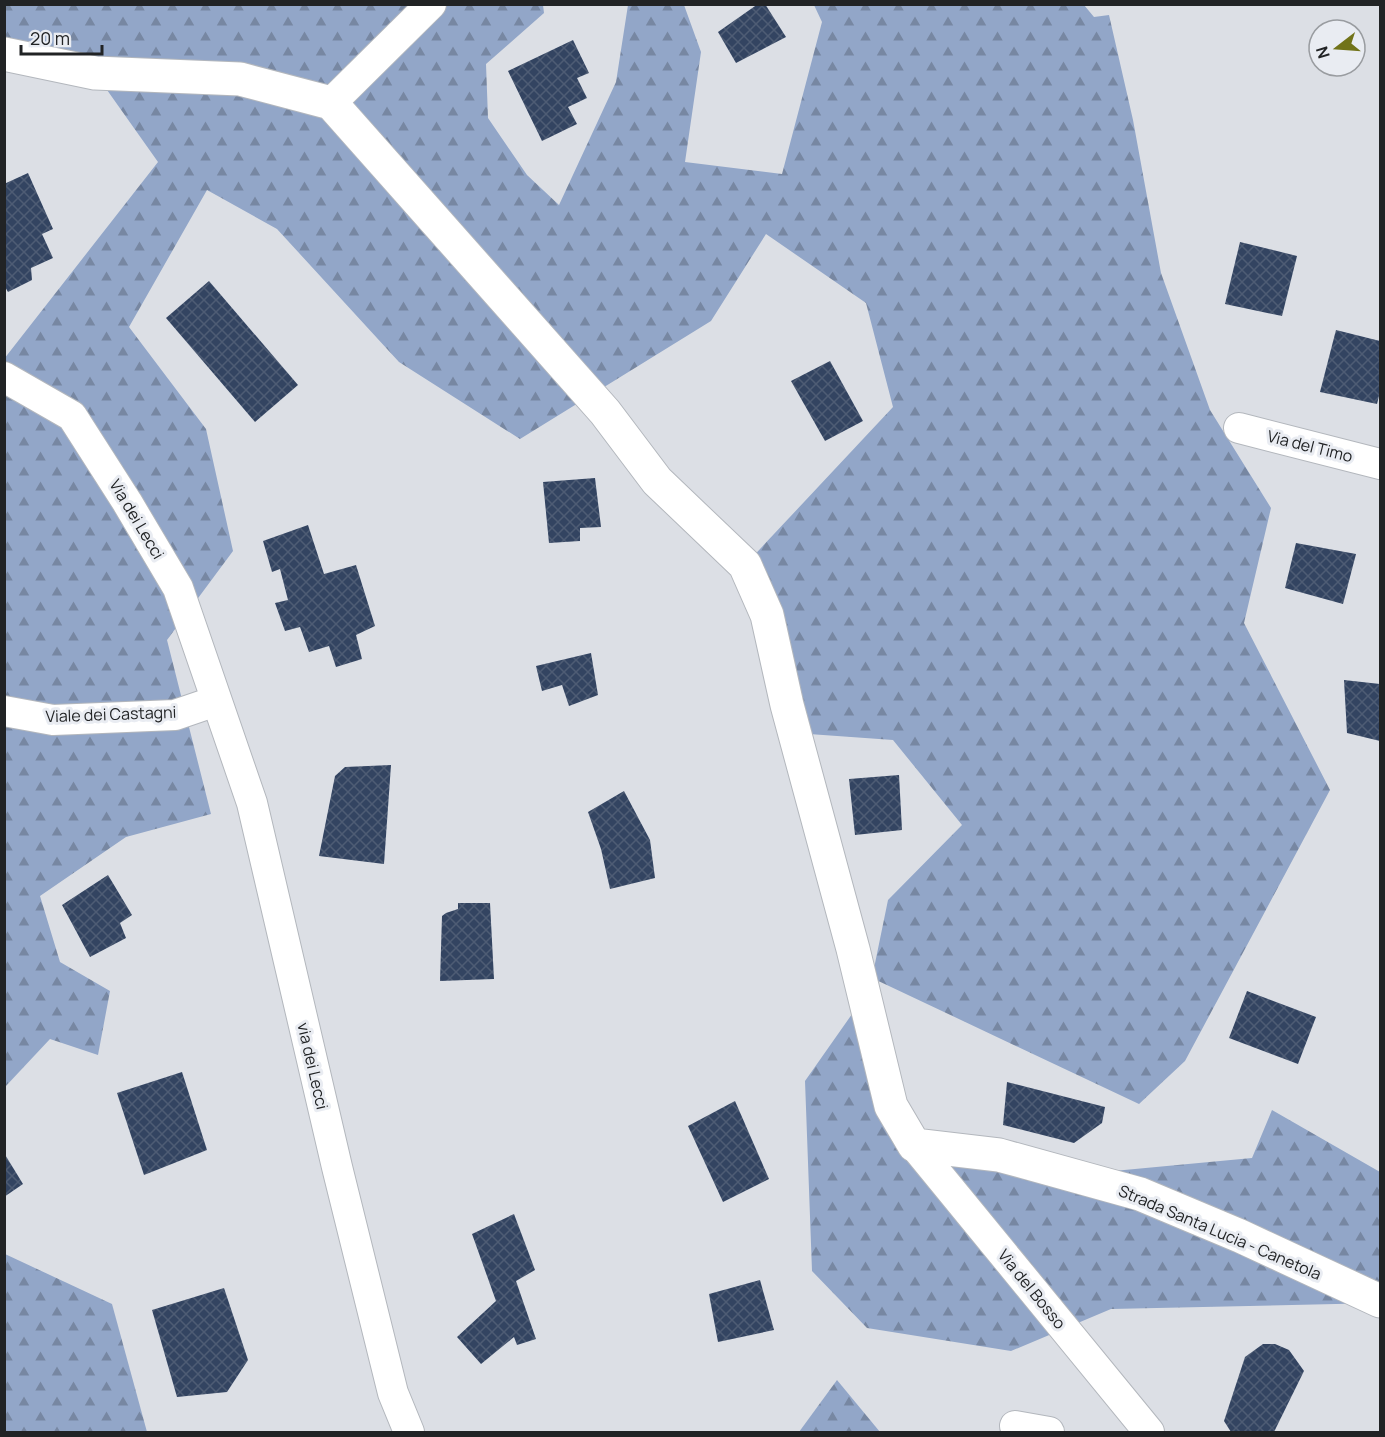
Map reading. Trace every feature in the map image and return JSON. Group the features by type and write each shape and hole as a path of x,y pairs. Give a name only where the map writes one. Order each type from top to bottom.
{"street":[{"path":"331,103 431,4"},
{"path":"4,54 95,73 240,79 331,103 605,412 657,481 745,565 767,615 787,705 855,959 891,1106 915,1145"},
{"name":"Via dei Lecci","path":"4,377 72,416 127,502 177,588 216,701"},
{"name":"Via del Timo","path":"1239,428 1380,464"},
{"name":"Viale dei Castagni","path":"4,711 53,720 175,715 216,701"},
{"name":"via dei Lecci","path":"216,701 252,804 387,1371 393,1393 409,1432"},
{"name":"Strada Santa Lucia - Canetola","path":"915,1145 999,1155 1140,1194 1240,1236 1380,1301"},
{"name":"Via del Bosso","path":"915,1145 1149,1432"},
{"path":"1018,1432 1015,1426 1049,1432"}],"green space":[{"path":"5,5 543,5 544,13 486,64 488,118 527,175 559,205 616,82 628,5 684,5 701,52 685,162 782,174 822,22 814,5 1084,5 1094,17 1109,15 1133,120 1161,273 1210,410 1271,508 1244,623 1330,790 1185,1061 1139,1104 872,978 888,900 962,825 893,740 795,733 745,565 893,407 866,303 766,234 711,321 520,439 399,362 277,229 207,190 129,327 206,429 233,551 167,640 211,814 126,837 40,896 60,962 110,991 98,1055 50,1039 5,1087 4,359 158,162 95,73 5,54"},
{"path":"864,997 924,1157 1071,1175 1252,1158 1272,1110 1380,1172 1380,1303 1111,1309 1011,1351 867,1328 812,1271 805,1081"},
{"path":"5,1254 112,1304 147,1432 5,1432"},
{"path":"837,1380 880,1432 799,1432"}],"building":[{"path":"758,4 765,4 786,37 736,63 718,32"},
{"path":"573,40 589,73 577,78 587,98 568,107 577,124 542,141 508,71"},
{"path":"28,173 53,229 42,234 53,258 31,268 32,280 8,292 4,285 4,184"},
{"path":"1240,242 1297,256 1282,316 1225,304"},
{"path":"209,281 298,385 255,422 166,318"},
{"path":"1336,330 1380,341 1380,392 1377,404 1320,392"},
{"path":"830,361 863,421 825,441 791,381"},
{"path":"595,478 601,527 580,528 580,541 549,543 543,482"},
{"path":"308,525 324,574 356,565 375,626 356,635 362,659 336,667 329,646 309,652 300,627 285,631 275,603 288,600 280,569 272,572 263,541"},
{"path":"1296,543 1356,554 1343,604 1285,588"},
{"path":"591,653 598,695 569,706 562,685 542,691 536,666"},
{"path":"1344,680 1380,684 1380,741 1347,733"},
{"path":"391,765 384,864 319,856 335,776 345,767"},
{"path":"899,775 902,830 855,835 849,779"},
{"path":"624,791 650,840 655,878 610,889 601,849 588,812"},
{"path":"108,875 132,915 120,923 126,938 90,957 62,905"},
{"path":"458,903 490,903 494,979 440,981 442,916 458,909"},
{"path":"1247,991 1316,1017 1298,1064 1229,1038"},
{"path":"182,1072 207,1150 144,1175 117,1093"},
{"path":"1007,1082 1105,1107 1102,1123 1074,1143 1003,1125"},
{"path":"735,1101 769,1179 723,1202 688,1126"},
{"path":"4,1153 23,1184 4,1197"},
{"path":"514,1214 535,1270 516,1281 536,1339 517,1345 514,1337 481,1364 457,1337 496,1301 472,1234"},
{"path":"760,1280 774,1330 718,1342 709,1294"},
{"path":"224,1288 248,1360 227,1392 177,1397 152,1310"},
{"path":"1263,1344 1275,1344 1289,1350 1304,1371 1274,1432 1231,1432 1224,1421 1245,1357"}]}
